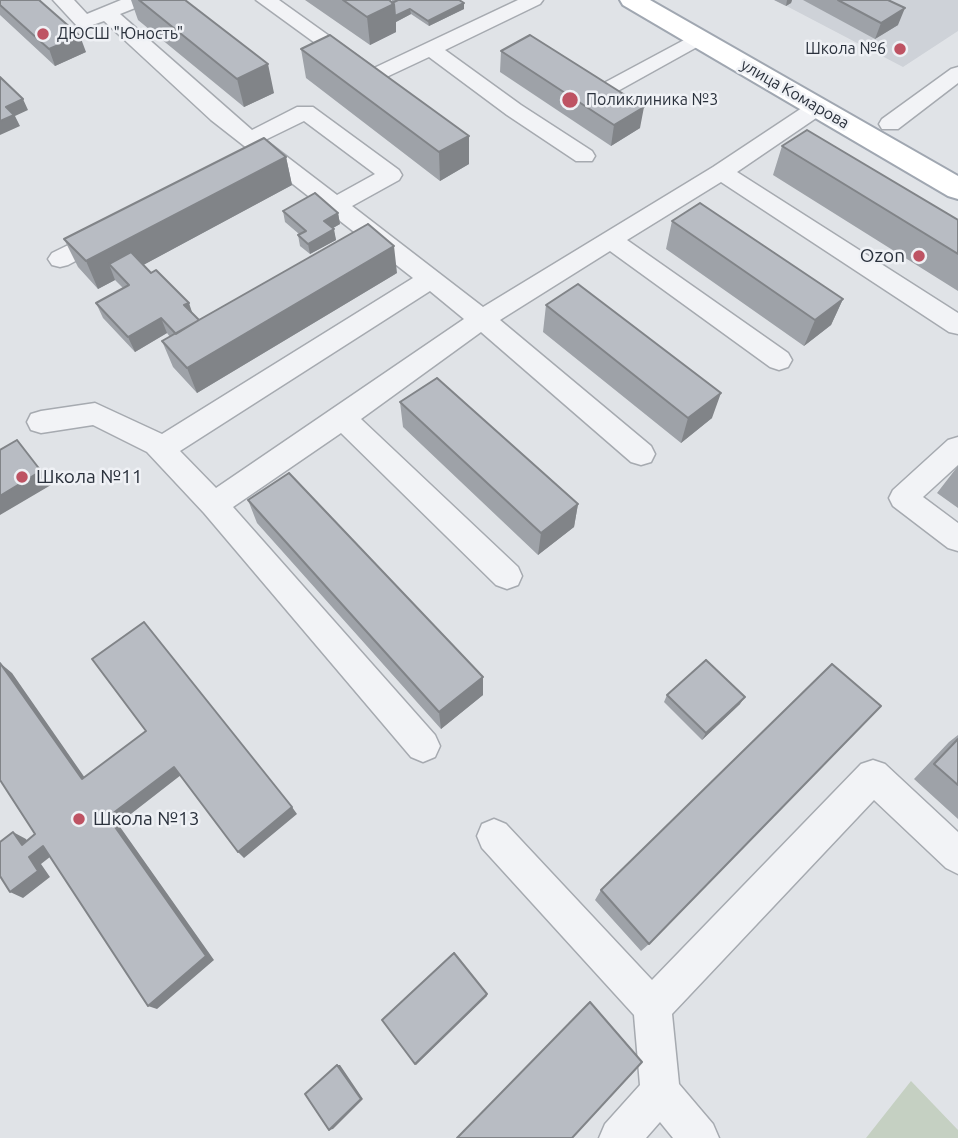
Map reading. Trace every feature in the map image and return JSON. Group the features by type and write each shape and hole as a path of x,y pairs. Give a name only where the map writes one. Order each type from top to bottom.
{"main road":[{"name":"улица Комарова","path":"632,0 958,189"},
{"path":"672,0 958,162"}],"lane":[{"path":"63,0 84,22 138,0"},
{"path":"266,0 373,76 533,0"},
{"path":"107,13 219,115 482,319 641,454"},
{"path":"609,88 699,38"},
{"path":"431,49 514,110 584,156"},
{"path":"890,124 958,73"},
{"path":"214,505 482,319 721,172 818,107"},
{"path":"241,163 258,145 305,112 391,174 336,205"},
{"path":"721,172 958,325"},
{"path":"60,259 132,221"},
{"path":"610,240 779,360"},
{"path":"161,449 431,279"},
{"path":"41,422 95,414 161,449 214,505 423,746"},
{"path":"343,418 507,576"},
{"path":"958,448 903,498 958,540"},
{"path":"652,1007 873,776 958,856"},
{"path":"494,836 652,1007 660,1092 699,1138"},
{"path":"619,1138 660,1092"}],"shaded area":[{"name":"Школа №6","path":"775,0 958,0 958,31 903,67"}],"green space":[{"path":"911,1081 958,1130 958,1138 866,1138"}],"building":[{"path":"0,0 39,0 80,36 49,49 0,5"},
{"path":"139,0 185,0 268,64 237,79"},
{"path":"343,0 389,0 394,4 367,17"},
{"path":"398,0 459,0 464,3 428,21 410,9 395,16 392,3"},
{"path":"838,0 888,0 905,8 881,23"},
{"path":"330,35 469,136 439,152 301,49"},
{"path":"530,35 644,107 614,125 501,51"},
{"path":"0,77 23,99 6,107 14,115 0,121"},
{"path":"807,130 958,220 958,254 782,146"},
{"path":"264,138 286,157 86,261 64,239"},
{"path":"315,193 338,213 324,221 334,229 308,244 298,235 306,231 283,211"},
{"path":"700,203 843,299 815,320 672,221"},
{"path":"368,224 394,246 187,368 162,341"},
{"path":"131,252 151,273 156,270 189,303 184,305 199,320 176,334 161,318 128,337 96,303 129,285 109,264"},
{"path":"578,284 721,393 688,418 546,305"},
{"path":"437,378 578,504 541,533 400,402"},
{"path":"17,440 41,471 0,496 0,450"},
{"path":"289,473 483,677 439,712 248,500"},
{"name":"Школа №13","path":"144,622 292,807 238,852 174,767 108,817 206,956 148,1006 43,846 29,857 38,871 10,892 0,876 0,842 13,832 22,845 35,834 0,780 0,663 82,779 146,731 92,659"},
{"path":"706,660 745,697 706,733 667,695"},
{"path":"832,664 881,706 649,944 601,890"},
{"path":"958,739 958,785 934,764"},
{"path":"454,953 487,994 415,1064 382,1020"},
{"path":"590,1002 642,1062 572,1138 457,1138"},
{"path":"337,1065 361,1099 329,1130 305,1094"}],"place":[{"name":"ДЮСШ \"Юность\"","path":"43,34"},
{"name":"Школа №6","path":"900,49"},
{"name":"Поликлиника №3","path":"570,100"},
{"name":"Ozon","path":"919,256"},
{"name":"Школа №11","path":"22,477"},
{"name":"Школа №13","path":"79,819"}]}
